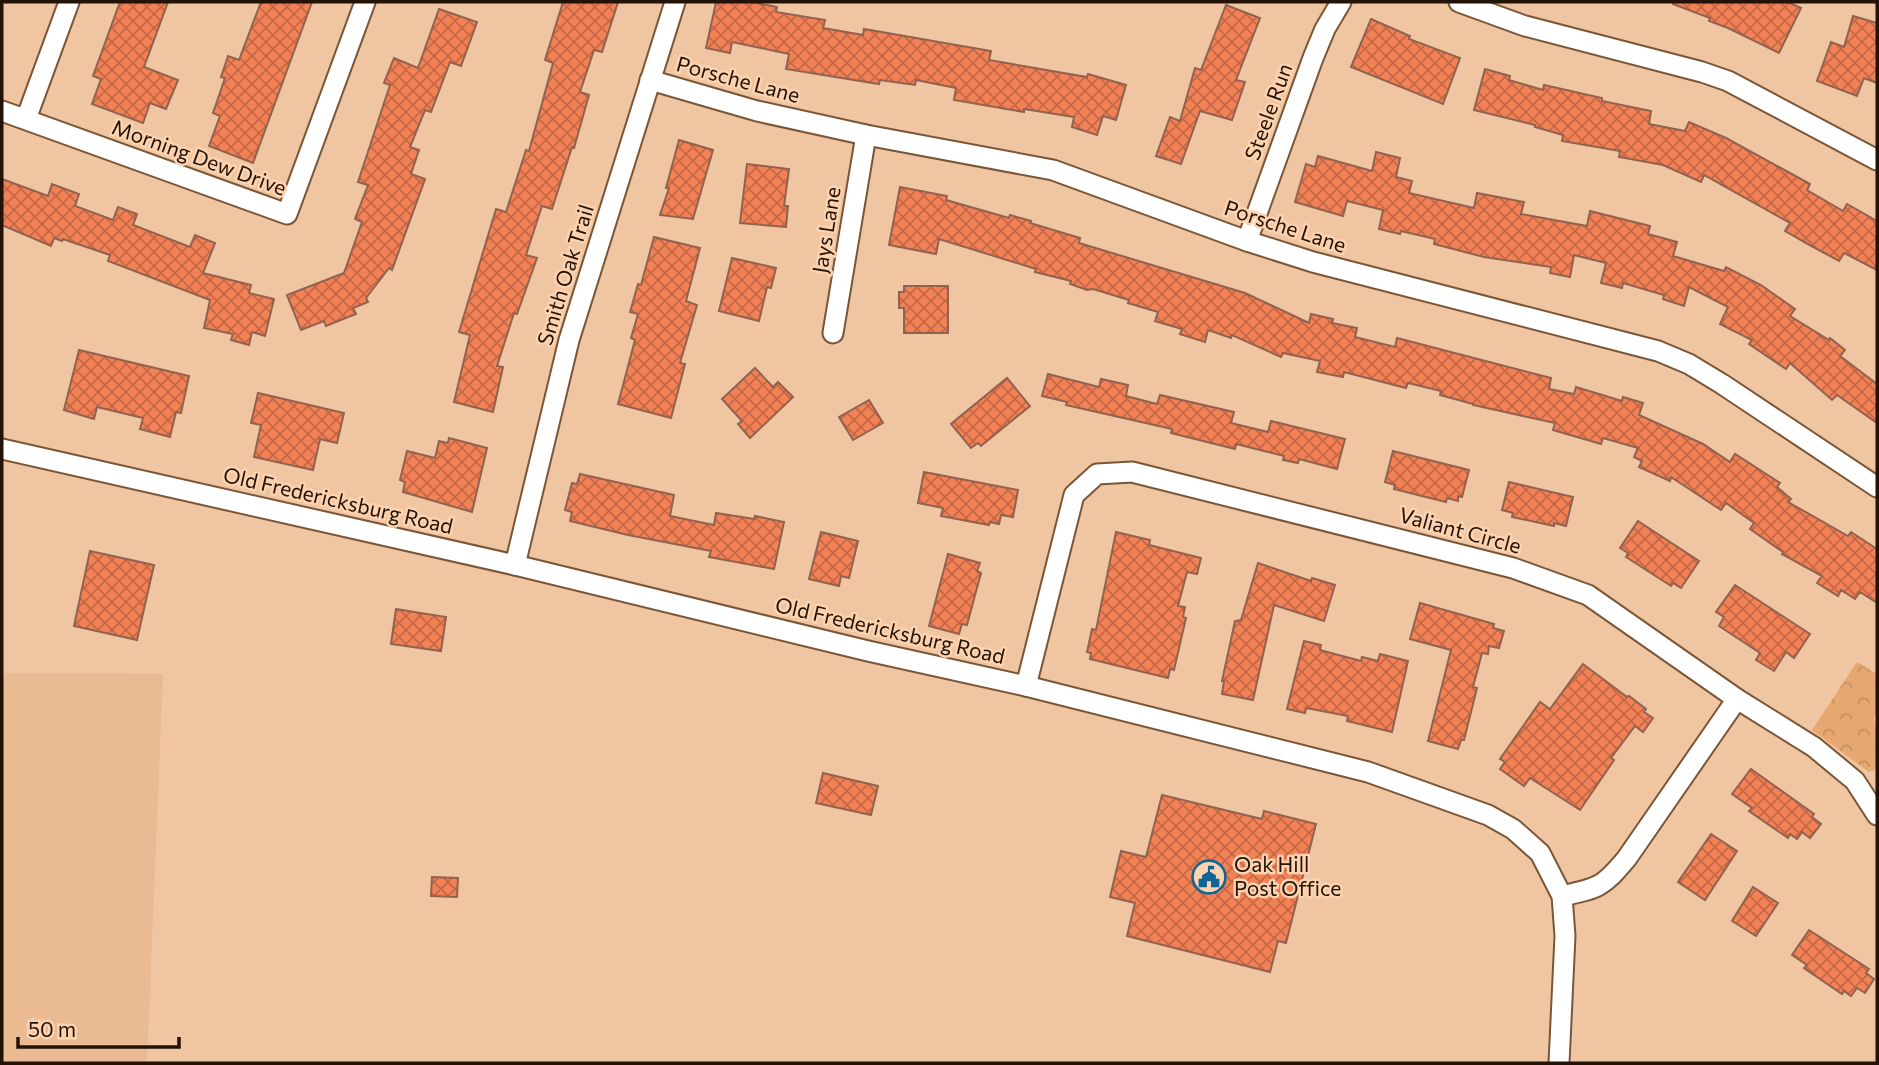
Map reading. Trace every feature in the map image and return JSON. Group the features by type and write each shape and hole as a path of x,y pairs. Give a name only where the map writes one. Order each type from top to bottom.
{"street":[{"path":"26,120 69,2"},
{"name":"Morning Dew Drive","path":"2,111 287,214 365,2"},
{"name":"Smith Oak Trail","path":"515,565 569,340 675,2"},
{"name":"Steele Run","path":"1247,241 1313,58 1325,29 1341,2"},
{"path":"1459,2 1525,26 1715,76 1756,94 1877,160"},
{"name":"Porsche Lane","path":"650,80 757,111 866,135 1053,170 1247,241 1313,262 1658,351 1689,364 1723,384 1877,486"},
{"name":"Jays Lane","path":"833,333 866,135"},
{"name":"Old Fredericksburg Road","path":"2,449 515,565 868,651 1026,686 1368,772 1488,815 1513,829 1541,853 1562,896 1565,936 1559,1063"},
{"name":"Valiant Circle","path":"1026,686 1074,495 1097,474 1132,472 1513,568 1588,595 1737,699 1814,747 1856,781 1877,815"},
{"path":"1562,896 1594,889 1607,882 1628,858 1737,699"}],"shaded area":[{"path":"2,673 163,674 147,1063 2,1063"}],"green space":[{"path":"1857,662 1877,674 1877,710 1874,719 1877,769 1869,772 1812,730"}],"building":[{"path":"120,2 168,2 144,67 178,80 166,109 150,103 143,123 92,104 101,79 93,76"},
{"path":"261,2 312,2 253,163 209,146 220,116 213,113 225,78 221,77 228,56 239,60"},
{"path":"563,2 618,2 602,52 594,50 580,92 589,95 552,209 542,206 526,255 537,258 517,314 514,313 497,366 503,367 493,412 454,402 470,335 459,332 496,209 506,212 526,150 529,151 553,63 545,60"},
{"path":"716,2 752,2 777,7 776,12 825,20 823,28 863,35 864,29 991,51 989,60 1087,77 1088,74 1126,85 1116,120 1103,116 1097,135 1072,127 1074,117 954,100 956,88 916,80 915,85 880,80 879,84 786,69 789,54 732,42 730,53 706,48"},
{"path":"1673,2 1788,2 1801,8 1779,53"},
{"path":"1226,5 1260,18 1236,80 1245,82 1232,120 1200,111 1181,164 1156,156 1170,117 1180,121 1195,68 1201,70"},
{"path":"439,9 477,22 461,66 450,62 431,112 425,110 410,147 419,150 411,174 425,179 392,270 389,268 366,298 368,302 353,308 356,314 326,326 324,321 301,330 287,295 344,273 362,222 355,219 368,185 358,182 390,85 384,83 394,58 418,68"},
{"path":"1853,16 1877,23 1877,83 1864,78 1857,96 1817,81 1831,42 1844,47"},
{"path":"1371,19 1410,36 1409,39 1460,58 1443,104 1351,67"},
{"path":"1485,69 1510,76 1509,80 1543,90 1544,85 1651,111 1649,124 1685,131 1689,122 1726,138 1810,184 1807,190 1843,211 1847,204 1877,221 1877,270 1844,253 1839,261 1806,243 1785,231 1790,223 1704,175 1701,182 1663,165 1619,157 1620,151 1562,141 1563,135 1535,125 1474,110"},
{"path":"679,140 713,150 693,219 660,215"},
{"path":"1376,152 1400,158 1396,177 1412,181 1409,193 1474,208 1477,193 1524,202 1521,214 1587,226 1590,211 1650,226 1648,234 1677,242 1673,256 1724,271 1726,267 1761,285 1795,309 1790,316 1829,340 1830,338 1845,350 1840,356 1877,384 1877,423 1837,395 1832,400 1790,363 1786,369 1749,344 1752,340 1720,324 1728,307 1689,287 1684,306 1663,299 1664,295 1623,283 1622,288 1601,283 1606,263 1574,255 1570,277 1550,273 1551,267 1484,257 1434,244 1435,239 1379,229 1383,210 1347,201 1343,216 1295,202 1306,164 1315,167 1318,156 1372,171"},
{"path":"747,164 789,169 784,206 788,206 786,227 740,223"},
{"path":"2,179 48,196 52,184 79,194 75,206 113,220 118,207 137,214 133,225 190,247 195,235 215,243 203,273 251,285 249,293 274,299 265,336 252,332 249,345 231,340 233,334 204,328 210,300 108,261 110,255 63,239 54,238 51,246 2,225"},
{"path":"900,187 947,196 946,200 1009,218 1010,215 1031,221 1030,223 1080,238 1079,243 1245,293 1309,323 1311,314 1333,319 1332,323 1357,328 1355,337 1395,347 1397,338 1551,378 1549,389 1574,394 1576,387 1622,401 1623,397 1643,403 1639,415 1703,444 1730,462 1735,454 1780,483 1777,487 1791,499 1788,502 1848,536 1851,532 1877,549 1877,603 1860,592 1855,599 1841,590 1838,596 1817,583 1822,576 1782,554 1783,552 1750,529 1754,523 1726,503 1721,510 1671,477 1670,481 1639,467 1642,461 1634,457 1638,448 1603,438 1601,444 1553,430 1555,423 1473,405 1440,395 1441,391 1408,383 1406,388 1344,372 1343,377 1317,372 1320,361 1283,353 1281,357 1232,335 1231,338 1208,330 1205,342 1180,334 1182,329 1155,321 1158,312 1128,303 1129,300 1093,289 1087,290 1070,284 1071,281 1035,272 1036,269 939,239 936,254 889,245"},
{"path":"654,237 700,248 686,301 697,305 680,363 685,364 671,418 618,404 635,340 631,338 638,314 630,312 638,284 641,285"},
{"path":"732,258 776,268 771,288 767,287 759,321 719,311"},
{"path":"904,286 948,286 948,333 904,333 904,308 899,308 899,292 904,292"},
{"path":"79,350 189,376 181,413 176,412 170,437 140,429 143,418 97,407 94,419 64,410"},
{"path":"755,368 773,387 778,382 793,397 750,438 738,424 742,421 722,399"},
{"path":"1048,374 1099,387 1101,379 1128,385 1126,396 1157,404 1160,395 1234,412 1231,423 1268,432 1271,421 1345,439 1337,469 1299,459 1298,463 1283,460 1284,456 1236,444 1235,449 1171,433 1172,429 1066,405 1067,402 1042,396"},
{"path":"1007,378 1030,406 981,446 978,443 971,448 951,424"},
{"path":"258,393 344,413 337,443 320,439 313,470 254,457 261,425 251,423"},
{"path":"869,400 883,423 853,440 839,417"},
{"path":"449,438 487,448 472,512 403,492 405,482 400,480 407,451 435,458 439,441 448,443"},
{"path":"1393,451 1469,470 1462,497 1458,496 1458,501 1447,498 1446,502 1394,489 1395,485 1385,482"},
{"path":"924,472 1018,490 1013,517 1001,515 999,524 990,522 989,525 941,516 943,508 918,503"},
{"path":"580,474 674,495 670,516 714,525 716,513 754,519 755,516 784,522 774,569 709,557 711,551 570,521 572,512 565,510 572,483 577,484"},
{"path":"1509,482 1573,497 1566,526 1512,517 1513,513 1502,510"},
{"path":"1638,521 1699,561 1681,588 1673,583 1671,586 1626,557 1628,553 1620,548"},
{"path":"821,532 858,541 849,578 841,576 839,586 809,579"},
{"path":"1116,532 1150,540 1149,545 1201,558 1197,574 1187,572 1178,606 1185,607 1183,617 1186,618 1174,670 1170,669 1168,678 1090,659 1091,653 1087,652 1092,629 1096,630"},
{"path":"90,551 154,565 137,640 74,626"},
{"path":"948,554 980,563 977,571 981,573 967,625 962,624 959,634 929,626"},
{"path":"1258,563 1311,581 1312,578 1335,585 1324,621 1274,605 1253,700 1222,694 1222,681 1235,621 1241,620"},
{"path":"1735,585 1810,634 1794,658 1786,652 1774,671 1756,660 1760,653 1719,626 1724,617 1716,612"},
{"path":"1420,603 1494,624 1493,628 1504,631 1499,648 1489,646 1488,654 1482,653 1473,687 1477,688 1464,740 1461,740 1458,749 1428,741 1451,650 1410,639"},
{"path":"396,609 446,617 441,651 391,644"},
{"path":"1304,641 1321,645 1320,650 1361,661 1362,657 1378,661 1380,654 1408,661 1392,732 1347,721 1348,716 1306,708 1305,713 1287,709"},
{"path":"1583,664 1646,709 1644,712 1653,718 1643,732 1635,726 1611,758 1614,760 1580,810 1530,778 1524,786 1500,769 1505,762 1500,759 1540,702 1550,709"},
{"path":"1751,769 1814,814 1812,817 1821,824 1810,838 1802,832 1797,839 1790,834 1788,838 1749,811 1752,808 1732,794"},
{"path":"823,773 878,786 871,815 816,803"},
{"name":"Oak Hill Post Office","path":"1162,795 1262,819 1264,811 1316,824 1286,943 1278,941 1270,972 1127,936 1135,903 1110,897 1121,851 1146,857"},
{"path":"1711,834 1737,851 1705,900 1678,882"},
{"path":"432,877 458,878 457,897 431,896"},
{"path":"1753,887 1778,903 1756,936 1732,921"},
{"path":"1809,930 1869,969 1866,973 1874,979 1865,993 1857,988 1851,996 1844,991 1842,994 1804,968 1807,965 1792,955"}],"place":[{"name":"Oak Hill Post Office","path":"1209,877"}]}
